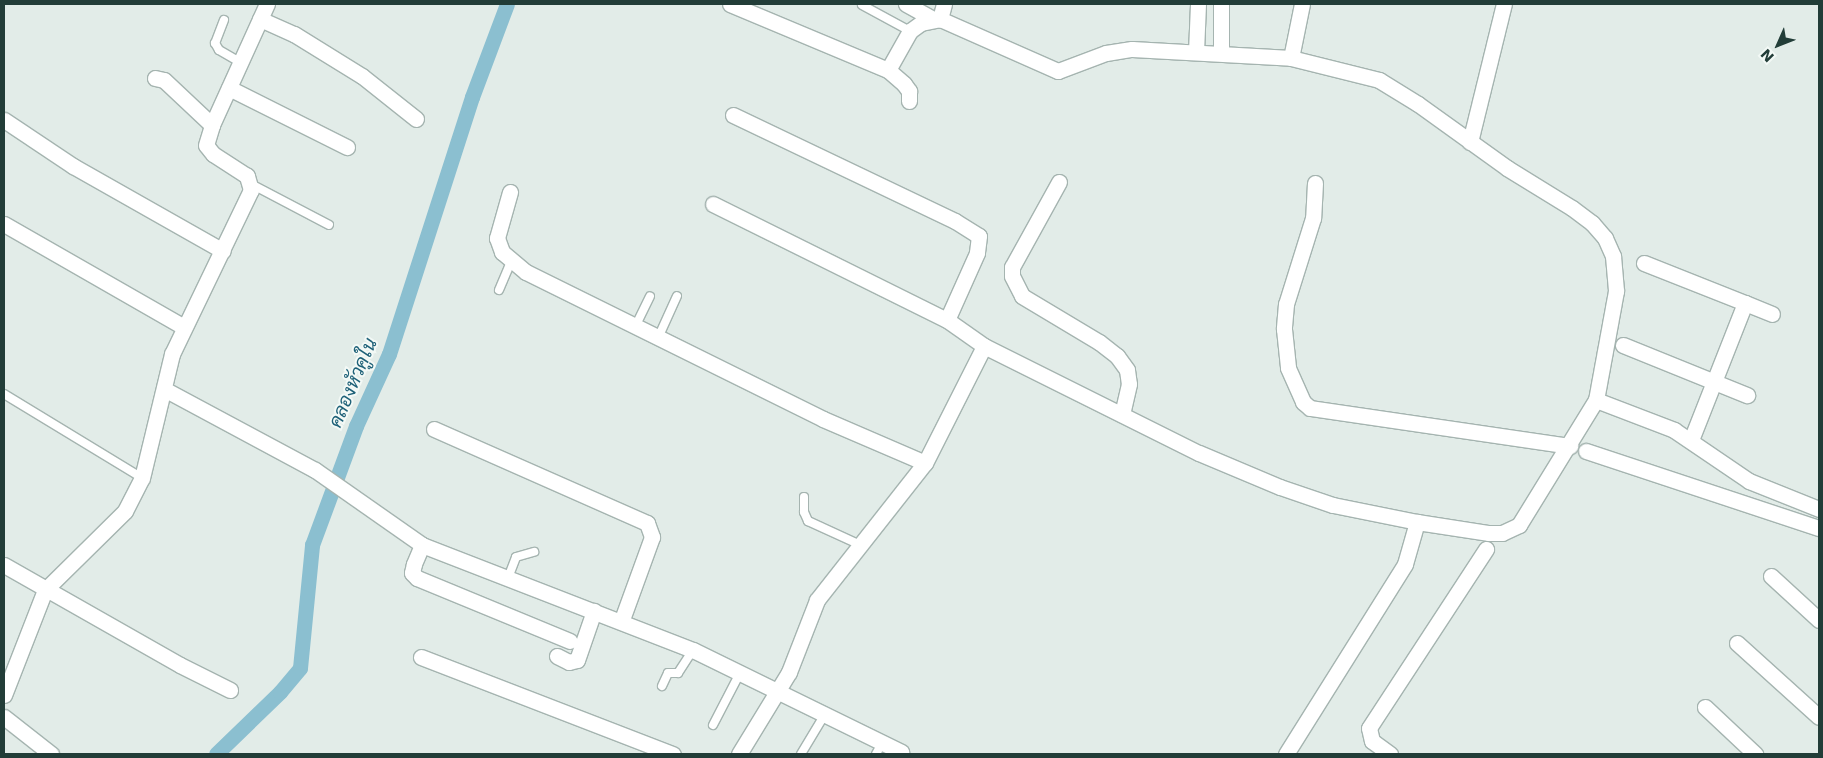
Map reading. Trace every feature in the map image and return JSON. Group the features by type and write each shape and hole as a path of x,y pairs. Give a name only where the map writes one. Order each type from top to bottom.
{"street":[{"path":"4,695 45,590 125,511 142,478 172,354 223,252 251,190 251,184 247,176 208,150 206,145 212,125 268,4"},
{"path":"730,4 888,70 909,91 909,101"},
{"path":"713,204 947,320 984,346 1199,453 1280,487 1333,505 1417,522 1489,533 1512,529 1526,518 1596,400 1616,291 1613,256 1605,238 1592,223 1379,80 1291,58 1196,52 1118,50 1058,71 936,19 906,4"},
{"path":"888,70 910,31 936,19 944,4"},
{"path":"1196,52 1198,4"},
{"path":"1221,4 1221,53"},
{"path":"1291,58 1302,4"},
{"path":"1470,142 1504,4"},
{"path":"260,19 294,34 362,76 402,105 416,119"},
{"path":"155,78 164,80 212,125"},
{"path":"229,88 347,147"},
{"path":"733,114 955,221 979,236 977,253 947,320"},
{"path":"4,120 73,166 223,252"},
{"path":"1059,182 1012,267 1015,286 1022,296 1099,342 1117,356 1127,370 1129,384 1122,414"},
{"path":"1315,183 1313,218 1286,304 1284,329 1288,368 1303,402 1310,408 1570,446"},
{"path":"510,192 497,238 502,252 526,272 823,419 925,463"},
{"path":"4,224 184,327"},
{"path":"1644,263 1772,314"},
{"path":"1691,440 1745,303"},
{"path":"739,754 776,690 789,672 812,608 858,544 925,463 984,346"},
{"path":"1623,346 1747,395"},
{"path":"164,389 315,470 348,490 422,546 693,650 825,714 879,748 901,752"},
{"path":"1596,400 1633,412 1691,440 1749,481 1819,508"},
{"path":"434,428 647,524 652,537 621,622"},
{"path":"1586,452 1819,528"},
{"path":"1286,754 1405,564 1417,522"},
{"path":"422,546 412,573 417,578 570,641"},
{"path":"1390,754 1372,740 1369,728 1486,549"},
{"path":"4,565 45,590 230,690"},
{"path":"1771,576 1819,620"},
{"path":"557,656 569,662 577,660 594,611"},
{"path":"1737,643 1819,717"},
{"path":"421,657 673,754"},
{"path":"1705,707 1755,754"},
{"path":"4,717 51,754"}],"lane":[{"path":"862,6 910,31"},
{"path":"224,20 215,43 219,50 240,62"},
{"path":"251,184 329,225"},
{"path":"498,290 512,260"},
{"path":"635,327 650,296"},
{"path":"658,338 677,296"},
{"path":"4,394 142,478"},
{"path":"804,497 804,512 808,520 858,544"},
{"path":"508,578 516,557 534,552"},
{"path":"662,686 668,673 678,673 693,650"},
{"path":"713,725 740,673"},
{"path":"801,754 825,714"}],"waterway":[{"name":"คลองหัวคูใน","path":"216,754 280,692 300,668 312,545 356,426 389,354 472,97 507,4"}]}
